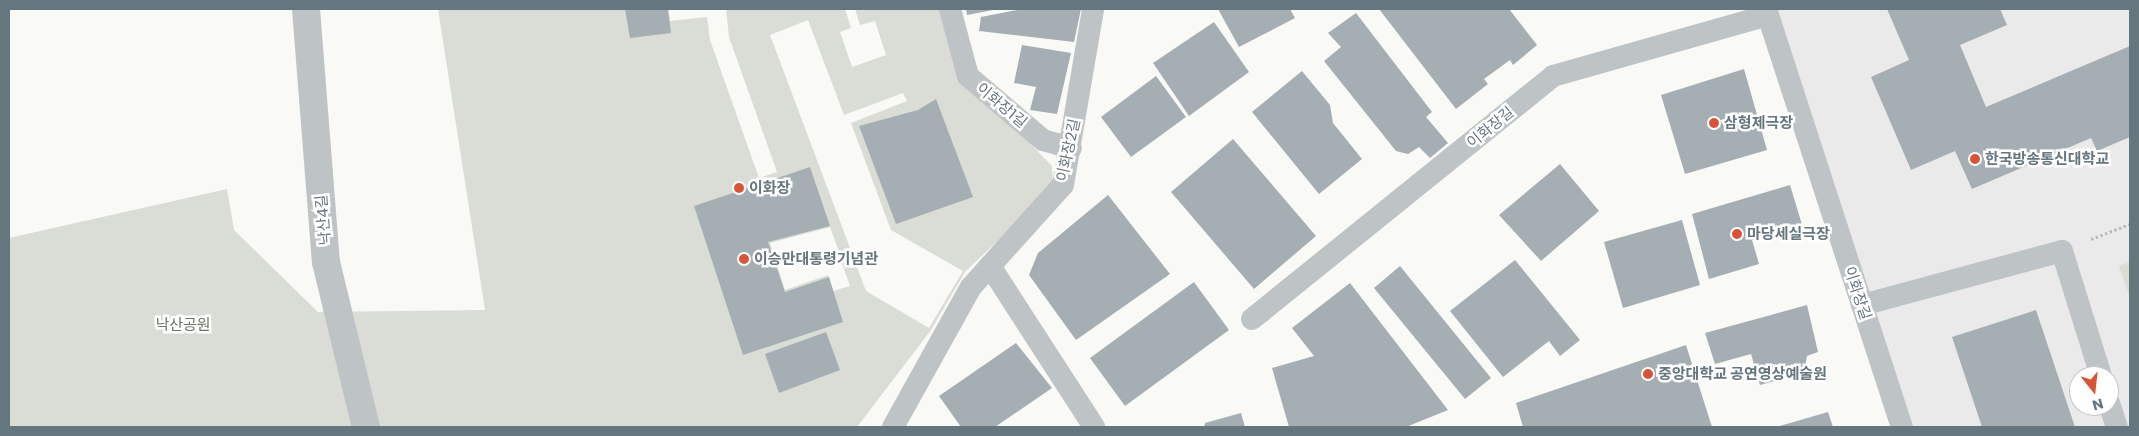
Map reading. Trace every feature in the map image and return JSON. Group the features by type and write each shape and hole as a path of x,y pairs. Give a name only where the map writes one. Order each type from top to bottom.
{"street":[{"name":"낙산4길","path":"306,9 326,262 366,427"}],"lane":[{"name":"이화장1길","path":"950,9 968,76 1043,140 1071,148"},
{"name":"이화장2길","path":"893,427 971,287 1063,185 1071,148 1093,9"},
{"name":"이화장길","path":"1252,319 1553,76 1767,12 1902,427"},
{"path":"1862,305 2062,251 2098,366"},
{"path":"990,266 1094,427"}],"path":[{"path":"2062,251 2130,224"}],"shaded area":[{"name":"한국방송통신대학교","path":"1770,9 2130,9 2130,427 1906,427"}],"green space":[{"name":"낙산공원","path":"438,9 668,9 670,21 707,17 710,40 759,178 777,172 729,37 726,9 845,9 851,28 840,32 852,67 886,55 875,21 860,25 855,9 944,9 964,76 1052,166 1053,188 965,272 931,330 857,427 9,427 9,238 227,189 234,230 318,312 485,310","holes":["808,20 844,115 903,93 907,101 851,123 891,230 963,271 929,328 866,291 852,254 840,258 850,286 833,291 828,275 785,290 770,243 830,227 839,252 850,248 770,35"]},
{"path":"2130,262 2130,298 2119,266"}],"building":[{"path":"625,9 668,9 671,33 630,38"},
{"path":"966,9 993,9 993,10 967,15"},
{"path":"1022,9 1081,9 1074,42 979,31 981,17"},
{"path":"1218,9 1290,9 1295,18 1239,47"},
{"path":"1379,9 1509,9 1537,45 1513,65 1510,60 1484,79 1488,84 1456,109"},
{"path":"1887,9 2000,9 2007,25 1960,45 1986,107 2130,46 2130,137 2097,151 2091,138 1972,189 1955,151 1911,170 1871,77 1909,60"},
{"path":"1356,13 1432,112 1426,117 1448,143 1430,158 1419,147 1408,154 1396,151 1324,61 1341,47 1328,33"},
{"path":"1214,22 1249,72 1189,116 1153,63"},
{"path":"1022,45 1071,53 1057,114 1030,110 1036,87 1014,83"},
{"name":"삼형제극장","path":"1744,69 1767,150 1685,174 1661,95"},
{"path":"1302,71 1330,105 1333,123 1362,159 1319,194 1252,112"},
{"path":"1156,76 1186,117 1131,157 1101,117"},
{"path":"936,99 973,197 896,224 859,126 918,110"},
{"path":"1233,139 1316,236 1254,289 1171,192"},
{"path":"1560,164 1599,211 1541,261 1499,215"},
{"name":"이승만대통령기념관","path":"810,167 830,226 768,242 785,292 829,277 843,322 743,355 694,206"},
{"name":"마당세실극장","path":"1790,185 1803,228 1752,240 1759,264 1709,279 1692,214"},
{"path":"1108,195 1170,274 1076,340 1029,275 1038,253"},
{"path":"1682,220 1700,285 1623,308 1604,242"},
{"path":"1515,260 1580,340 1560,356 1549,341 1503,377 1450,311"},
{"path":"1400,266 1491,378 1465,399 1374,288"},
{"path":"1194,282 1229,330 1125,406 1090,358"},
{"path":"1350,283 1448,410 1406,427 1289,427 1272,368 1314,356 1292,328"},
{"path":"1807,305 1818,352 1807,356 1804,373 1760,385 1751,354 1715,364 1705,333"},
{"path":"2036,310 2069,409 2069,416 2071,416 2075,427 1982,427 1952,337"},
{"path":"826,332 840,370 779,393 765,354"},
{"path":"1016,343 1052,388 995,427 961,427 939,396"},
{"name":"중앙대학교 공연영상예술원","path":"1686,345 1712,427 1523,427 1516,403"},
{"path":"1828,412 1833,427 1776,427"},
{"path":"1241,413 1245,427 1204,427 1205,423"}],"place":[{"name":"삼형제극장","path":"1714,123"},
{"name":"한국방송통신대학교","path":"1975,159"},
{"name":"이화장","path":"739,188"},
{"name":"마당세실극장","path":"1737,234"},
{"name":"이승만대통령기념관","path":"744,259"},
{"name":"중앙대학교 공연영상예술원","path":"1648,374"}]}
